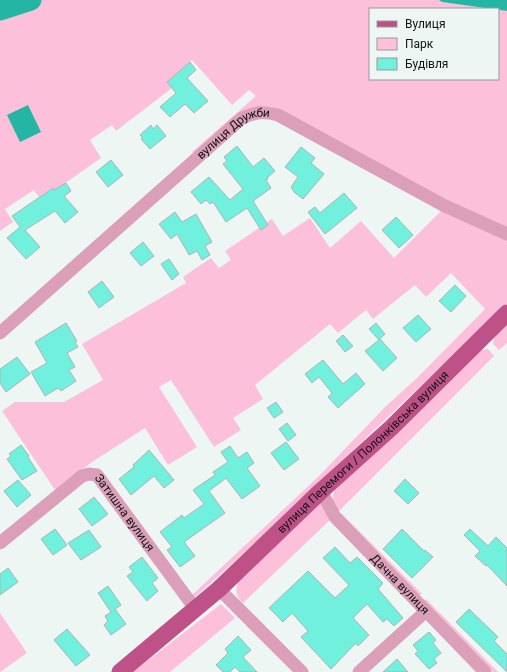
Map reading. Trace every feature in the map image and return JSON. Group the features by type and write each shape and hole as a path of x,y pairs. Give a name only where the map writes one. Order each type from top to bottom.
{"main road":[{"name":"вулиця Перемоги / Полонківська вулиця","path":"120,672 196,610 219,589 321,491 391,428 507,314"}],"street":[{"name":"вулиця Дружби","path":"0,333 242,118 255,113 266,112 278,115 443,205 507,234"},
{"name":"Затишна вулиця","path":"0,543 82,476 89,474 97,475 196,610"},
{"name":"Дачна вулиця","path":"321,491 335,517 485,672"},
{"path":"219,589 302,672"},
{"path":"359,672 426,612"}],"green space":[{"path":"0,0 439,0 442,2 487,8 369,8 369,80 499,80 499,10 507,11 507,230 444,202 272,107 258,108 195,155 192,152 256,96 249,90 232,105 192,60 167,82 172,88 116,131 112,125 90,140 101,158 54,191 52,188 39,197 34,190 5,209 13,222 0,231"},
{"path":"441,211 507,238 507,304 256,542 195,597 191,596 318,477 385,407 417,378 485,309 451,273 426,297 415,285 373,319 366,310 338,333 330,324 255,385 263,399 233,418 241,430 214,447 171,380 159,387 197,447 168,465 145,428 92,462 55,490 2,411 15,402 64,402 103,380 82,344 186,283 183,277 211,258 219,268 231,260 225,251 272,219 283,236 310,218 330,248 361,221 394,258"},
{"path":"507,323 507,343 499,350 493,344 495,335"},
{"path":"488,349 494,356 337,513 332,503 334,491 477,351"},
{"path":"320,502 331,519 243,603 237,594 238,582"},
{"path":"341,513 422,594 418,596 339,516"},
{"path":"426,599 498,672 493,672 424,601"},
{"path":"221,604 235,618 170,672 133,672"},
{"path":"0,613 27,653 0,672"}],"shaded area":[{"path":"439,0 507,0 507,11 499,10 499,8 485,8 442,2"},
{"path":"28,105 41,132 20,142 7,115"}],"building":[{"path":"190,62 196,70 187,78 208,101 194,113 185,104 170,117 160,107 176,93 167,82"},
{"path":"151,125 153,129 157,125 166,136 150,149 141,139 143,138 140,135"},
{"path":"237,146 253,167 264,158 275,171 266,180 271,188 253,201 268,225 261,230 247,208 226,222 213,202 210,204 206,200 201,204 191,192 209,177 230,200 243,189 223,164 227,161 224,157"},
{"path":"301,147 315,158 311,163 324,174 303,199 294,192 291,187 298,177 285,167"},
{"path":"111,160 123,175 108,187 96,172"},
{"path":"66,183 71,191 64,196 78,212 65,223 55,211 25,230 40,247 26,259 7,238 20,227 12,216 53,188 54,190"},
{"path":"344,193 357,208 325,234 308,212 315,207 320,213"},
{"path":"175,212 182,222 196,214 212,242 205,246 210,255 202,260 197,251 189,255 177,234 171,239 159,224"},
{"path":"396,217 413,235 399,248 382,230"},
{"path":"143,242 154,256 141,266 130,253"},
{"path":"169,259 179,274 172,280 161,264"},
{"path":"102,281 114,297 99,308 88,292"},
{"path":"455,285 466,296 451,312 439,301"},
{"path":"418,315 431,329 416,342 403,328"},
{"path":"66,323 77,341 75,342 78,347 67,353 75,367 69,370 76,381 61,391 58,388 45,396 31,372 47,363 35,342"},
{"path":"376,323 385,334 380,339 397,358 383,371 365,351 379,340 369,329"},
{"path":"343,335 353,346 345,352 336,341"},
{"path":"17,357 30,374 6,392 0,383 0,369"},
{"path":"323,360 343,384 356,373 365,384 338,408 328,397 332,393 319,377 312,383 305,374"},
{"path":"276,402 283,412 274,418 267,408"},
{"path":"287,423 296,435 288,441 279,429"},
{"path":"286,442 299,459 284,470 271,453"},
{"path":"21,445 37,471 22,480 7,459 11,456 9,454"},
{"path":"230,446 238,458 247,452 254,463 247,468 260,486 242,499 226,478 209,491 225,513 184,542 195,556 180,567 167,550 172,547 160,532 182,515 184,518 204,504 193,490 215,475 213,472 228,462 221,452"},
{"path":"149,450 174,480 164,488 154,476 131,495 119,479 134,467 133,465"},
{"path":"405,479 419,493 408,504 394,491"},
{"path":"18,480 31,495 17,507 4,491"},
{"path":"94,497 108,514 92,526 79,509"},
{"path":"55,529 67,545 53,555 41,539"},
{"path":"402,529 424,551 425,550 433,557 412,578 383,549"},
{"path":"470,529 488,546 496,537 507,548 507,586 487,565 486,566 475,556 480,551 464,535"},
{"path":"89,530 101,547 81,560 68,543"},
{"path":"335,547 350,563 357,557 383,583 378,589 403,618 394,626 387,619 383,622 367,604 353,618 369,635 358,646 356,643 331,669 301,637 308,631 292,613 283,622 269,608 308,571 335,598 349,585 323,558"},
{"path":"142,557 158,578 152,583 158,591 147,601 127,576 133,572 129,567"},
{"path":"8,568 18,582 0,595 0,574"},
{"path":"108,586 121,605 115,609 126,624 111,635 104,625 108,621 105,616 111,612 98,593"},
{"path":"469,609 498,637 494,641 507,654 507,672 456,622"},
{"path":"67,629 90,655 76,666 54,640"},
{"path":"429,632 436,640 433,643 441,653 434,659 437,663 429,669 415,654 418,651 413,645"},
{"path":"238,636 251,650 243,657 257,672 240,672 235,667 230,672 223,672 216,665 228,653 225,649"},
{"path":"397,659 408,672 383,672"}],"waterway":[{"path":"0,10 31,0"}]}
